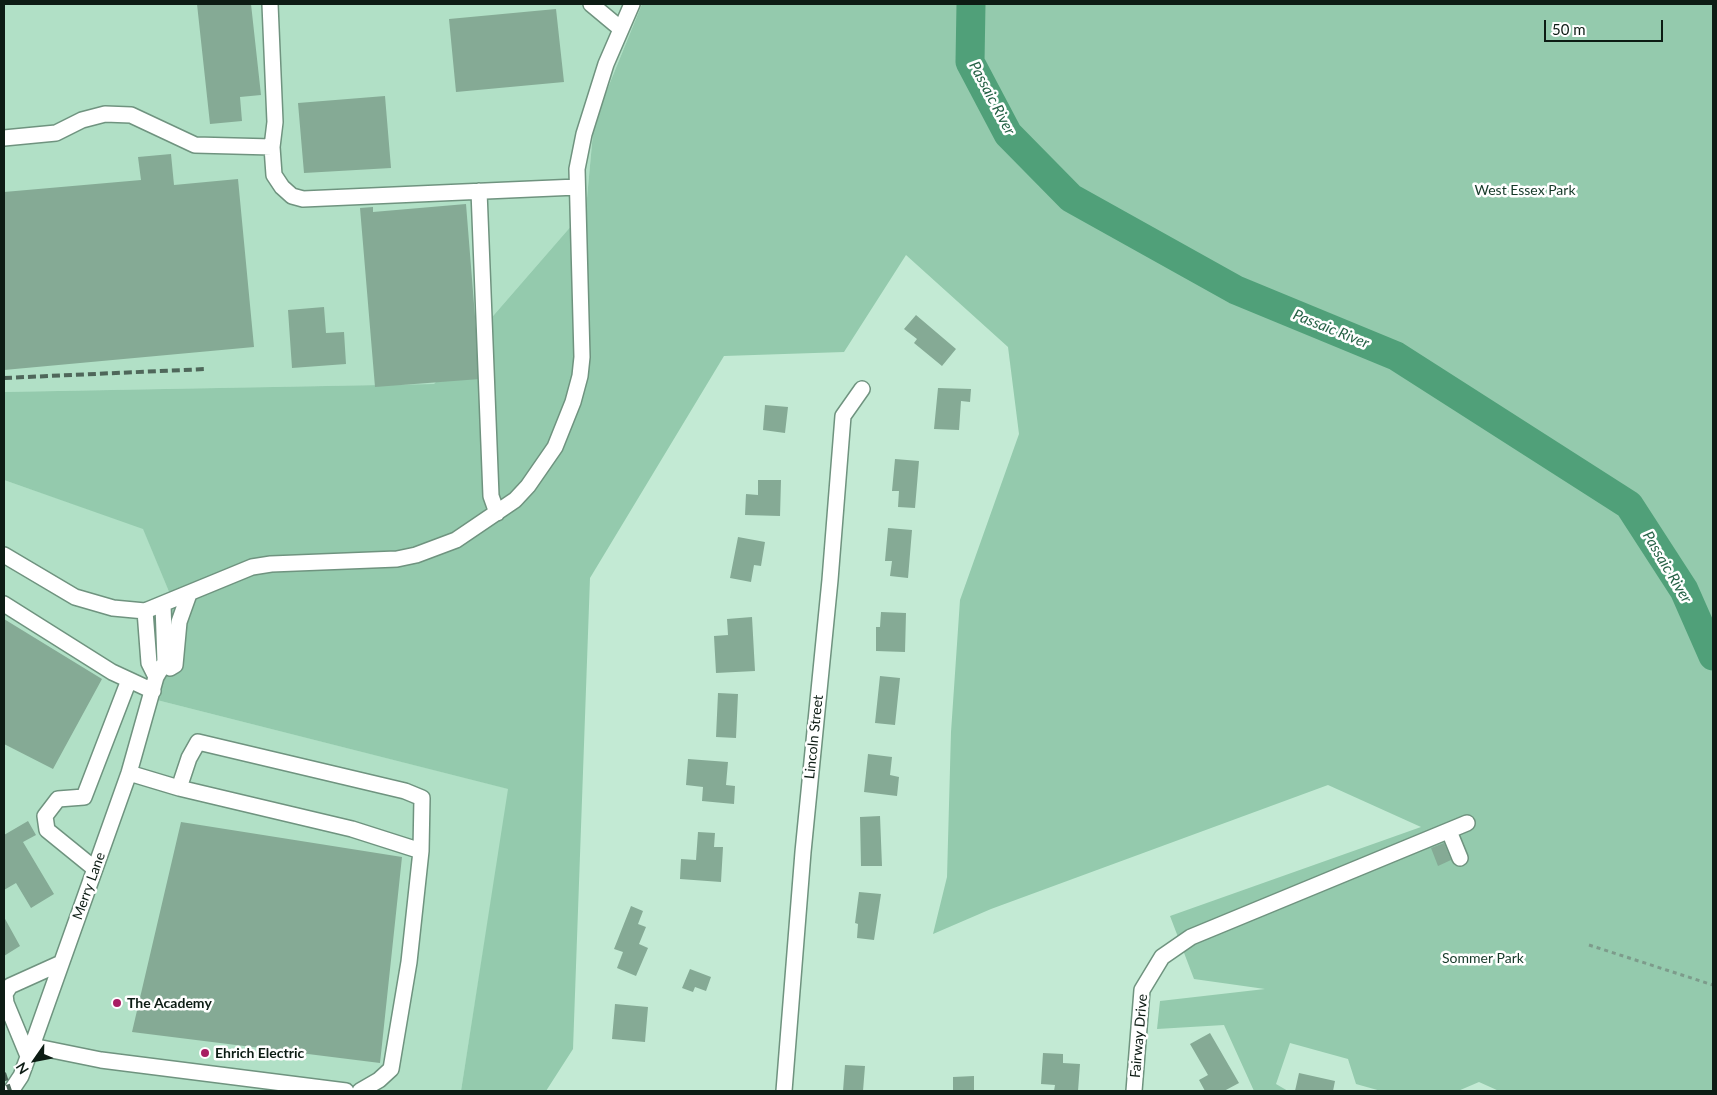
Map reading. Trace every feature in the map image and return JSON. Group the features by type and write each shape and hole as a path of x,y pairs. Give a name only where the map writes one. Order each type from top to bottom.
{"street":[{"path":"270,4 275,122 272,148 274,175 287,192 303,199 577,186"},
{"path":"4,555 75,597 113,608 145,611 252,567 271,564 388,559 416,555 456,540 515,500 528,486 555,447 571,410 580,376 582,357 577,169 584,134 606,64 632,4"},
{"path":"594,5 621,29"},
{"path":"4,138 56,132 82,120 106,114 131,115 195,145 272,148"},
{"path":"479,191 491,496 497,513"},
{"name":"Lincoln Street","path":"784,1091 803,852 830,580 843,416 862,389"},
{"path":"155,684 175,665 179,622 189,594"},
{"path":"4,604 112,672 129,680 155,684"},
{"name":"Merry Lane","path":"13,1090 21,1076 62,963 129,773 155,684 165,662 163,605"},
{"path":"145,611 149,663 155,684"},
{"path":"95,869 47,830 46,816 58,799 84,797 129,680"},
{"path":"179,788 189,758 198,742 405,791 422,798 421,851 409,962 391,1069 379,1080 360,1091"},
{"path":"129,773 179,788 352,829 421,851"},
{"path":"1460,858 1449,831 1467,824"},
{"name":"Fairway Drive","path":"1134,1091 1142,990 1162,957 1191,937 1449,831"},
{"path":"62,963 10,986 6,994 6,1002 30,1051 346,1091"}],"path":[{"path":"1589,945 1713,985"}],"shaded area":[{"path":"4,4 642,4 594,122 586,209 434,384 4,392"},
{"path":"4,480 143,528 172,599 145,697 509,789 461,1091 4,1091"}],"green space":[{"path":"642,4 1713,4 1713,1091 1499,1091 1479,1082 1458,1091 1381,1091 1356,1084 1348,1059 1290,1043 1276,1084 1288,1091 1254,1091 1224,1025 1157,1029 1160,1001 1265,989 1194,979 1170,916 1421,827 1328,785 991,909 933,934 947,877 951,732 960,600 1019,434 1008,347 906,255 844,352 724,356 590,578 573,1049 546,1091 461,1091 508,789 145,697 172,599 143,529 4,480 4,392 434,384 586,209 594,122"}],"building":[{"path":"197,4 251,4 261,95 240,97 242,121 210,124"},
{"path":"556,9 564,82 456,92 449,19"},
{"path":"385,96 391,168 304,173 298,103"},
{"path":"171,154 174,185 238,179 254,347 4,370 4,192 141,180 138,157"},
{"path":"466,204 480,379 375,387 360,208 373,207 373,212"},
{"path":"324,307 326,333 344,332 346,364 292,368 288,310"},
{"path":"916,315 956,349 942,366 914,343 917,339 904,329"},
{"path":"938,388 971,389 970,402 961,401 959,430 934,429"},
{"path":"765,405 788,407 785,433 763,430"},
{"path":"895,459 919,461 915,508 898,507 899,491 892,491"},
{"path":"758,480 781,480 780,516 745,515 746,494 758,495"},
{"path":"888,528 912,530 908,578 890,576 892,561 885,561"},
{"path":"738,537 765,542 761,566 754,565 751,582 730,578"},
{"path":"881,612 906,613 905,652 876,651 876,627 880,627"},
{"path":"752,617 755,671 716,673 714,636 728,635 727,619"},
{"path":"4,619 102,679 53,769 4,744"},
{"path":"880,676 900,678 895,725 875,723"},
{"path":"718,693 738,694 736,738 716,737"},
{"path":"868,754 892,757 890,775 899,777 897,796 864,792"},
{"path":"688,759 728,762 726,785 735,786 734,804 702,801 703,787 686,785"},
{"path":"880,816 882,866 861,866 860,817"},
{"path":"28,821 36,835 23,842 54,894 31,908 16,883 4,890 4,835"},
{"path":"181,822 402,857 380,1063 132,1032"},
{"path":"698,832 715,833 714,847 723,847 721,882 680,879 681,859 696,860"},
{"path":"1444,843 1451,860 1438,866 1431,848"},
{"path":"859,892 881,894 874,940 857,938 858,924 855,923"},
{"path":"631,906 643,911 638,924 646,927 639,944 648,948 636,976 617,968 623,952 614,949"},
{"path":"4,917 20,946 4,956"},
{"path":"690,969 711,977 706,991 695,987 693,992 682,988"},
{"path":"615,1004 648,1007 645,1042 612,1039"},
{"path":"1210,1033 1239,1083 1224,1091 1205,1091 1199,1080 1208,1075 1190,1044"},
{"path":"1043,1053 1063,1054 1063,1063 1080,1064 1078,1091 1054,1091 1055,1085 1041,1084"},
{"path":"845,1065 865,1066 863,1091 843,1091"},
{"path":"1299,1073 1335,1081 1333,1091 1295,1091"},
{"path":"974,1076 974,1091 953,1091 953,1077"}],"waterway":[{"name":"Passaic River","path":"971,4 970,62 1008,134 1071,198 1236,290 1396,356 1629,505 1684,590 1713,656"}],"railway":[{"path":"4,378 206,369"},
{"path":"4,1073 10,1091"}],"place":[{"name":"The Academy","path":"117,1003"},
{"name":"Ehrich Electric","path":"205,1053"}],"park label":[{"name":"West Essex Park","path":"1525,190"},
{"name":"Sommer Park","path":"1483,958"}]}
